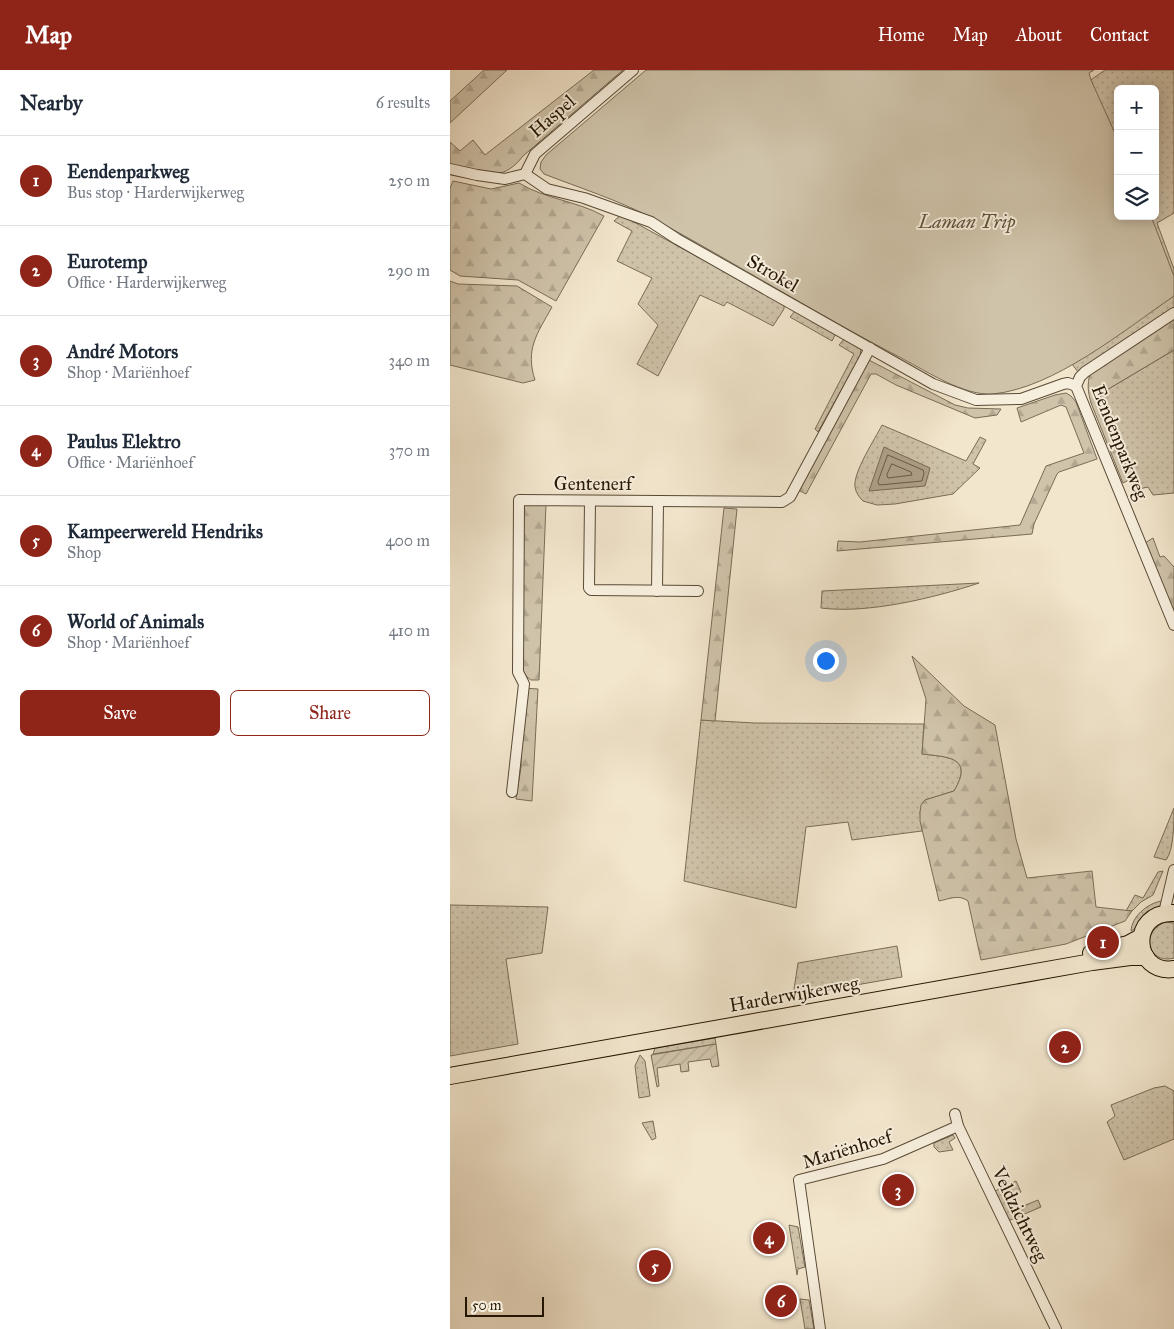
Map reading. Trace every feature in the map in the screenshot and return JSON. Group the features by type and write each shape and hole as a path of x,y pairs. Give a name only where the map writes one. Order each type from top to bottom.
{"main road":[{"path":"1169,913 1156,916 1149,922 1141,937 1142,948 1146,958 1162,969 1173,971"},
{"name":"Harderwijkerweg","path":"450,1068 1004,971 1128,944 1141,937"},
{"name":"Harderwijkerweg","path":"450,1076 1082,964 1130,957 1146,958"}],"street":[{"name":"Haspel","path":"525,174 535,154 632,70"},
{"path":"450,169 505,179 525,174"},
{"name":"Strokel","path":"525,174 546,189 584,198 650,222 933,384 976,400 1021,399 1063,384 1068,383 1076,386"},
{"name":"Eendenparkweg","path":"1174,313 1085,372 1080,377 1076,386 1174,625"},
{"name":"Gentenerf","path":"512,792 524,684 518,672 519,500 782,502 790,498 870,348"},
{"path":"590,501 589,588 591,590 698,592"},
{"path":"658,501 658,591"},
{"path":"1169,913 1174,870"},
{"name":"Veldzichtweg","path":"955,1114 958,1126 1056,1329"},
{"name":"Mariënhoef","path":"820,1329 799,1180 883,1159 958,1126"}],"green space":[{"path":"484,70 507,70 450,123 450,101"},
{"path":"594,70 623,70 507,171 490,174 450,165 450,142 460,151 473,140 485,155"},
{"name":"Laman Trip","path":"646,70 1094,70 1089,73 1091,80 1114,131 1114,220 1153,220 1174,276 1174,296 1110,341 1064,370 1016,390 982,394 958,387 935,376 840,325 652,218 612,200 544,174 540,169 541,162 546,155"},
{"path":"1105,70 1174,70 1174,213 1157,223 1174,269 1174,275 1169,275 1116,220 1159,220 1159,85 1114,85 1114,218 1058,159 1065,98"},
{"path":"453,181 491,189 519,183 539,193 604,216 556,301 518,280 460,276 450,270 450,188"},
{"path":"621,215 784,304 784,309 773,326 727,302 724,306 700,295 658,376 637,364 658,325 638,304 652,278 617,261 632,231 614,221"},
{"path":"450,281 458,284 517,286 552,307 537,334 532,350 532,369 535,380 523,383 450,365"},
{"path":"1174,296 1174,309 1078,372 1072,364"},
{"path":"795,311 836,333 832,341 790,317"},
{"path":"1174,318 1174,350 1110,388 1100,397 1131,479 1123,483 1091,403 1088,388 1090,374"},
{"path":"844,339 861,349 860,356 818,432 815,429 854,354 839,345"},
{"path":"1174,350 1174,493 1153,495 1148,487 1134,490 1100,397 1110,388"},
{"path":"867,359 955,405 968,408 1001,409 997,415 975,418 896,385 876,374 871,374 806,494 798,490"},
{"path":"1066,393 1076,402 1097,459 1057,474 1034,524 1032,534 837,551 838,541 860,542 1020,525 1046,466 1084,453 1066,407 1061,405 1021,422 1017,408"},
{"path":"882,425 966,461 980,437 986,440 973,464 980,468 953,494 895,504 877,505 863,501 855,487 857,473"},
{"path":"524,504 546,504 539,680 531,680 521,672"},
{"path":"724,508 737,509 715,721 701,720"},
{"path":"1153,538 1160,557 1164,556 1174,567 1174,615 1145,543"},
{"path":"979,583 922,599 880,607 859,609 821,608 822,591"},
{"path":"912,656 964,706 995,725 1016,839 1027,878 1092,871 1096,907 1132,911 1125,921 1066,944 981,960 968,901 958,897 939,901 920,821 921,805 925,800 954,791 960,779 961,771 955,760 922,754 926,699"},
{"path":"523,688 538,689 532,801 516,799 521,767"},
{"path":"701,720 755,723 924,724 922,754 955,760 961,771 960,779 954,791 925,800 920,812 922,831 852,840 848,822 806,827 796,908 684,881"},
{"path":"1174,808 1173,836 1169,855 1166,860 1154,857"},
{"path":"1163,871 1153,895 1141,902 1132,911 1126,911 1135,895 1143,898 1158,872"},
{"path":"1161,901 1163,903 1153,915 1131,931 1134,920 1141,912"},
{"path":"450,905 548,907 542,953 506,959 518,1044 450,1056"},
{"path":"1165,922 1174,923 1174,958 1166,959 1159,957 1153,953 1150,947 1152,934 1157,927"},
{"path":"897,946 902,977 793,996 798,963"},
{"path":"715,1038 716,1044 653,1054 655,1048"},
{"path":"716,1044 719,1066 712,1067 710,1059 688,1062 689,1071 681,1072 680,1064 657,1068 659,1086 657,1087 651,1055"},
{"path":"640,1055 645,1061 650,1096 639,1098 635,1066"},
{"path":"1165,1086 1174,1091 1174,1139 1124,1160 1107,1122 1115,1116 1111,1105 1154,1088"},
{"path":"653,1121 656,1138 652,1140 642,1123"},
{"path":"953,1135 955,1138 949,1142 953,1150 939,1152 934,1147 934,1143"},
{"path":"1016,1181 1021,1192 1012,1196 1016,1209 1038,1200 1041,1207 1008,1221 995,1191"},
{"path":"789,1225 798,1227 805,1267 798,1269 797,1275"},
{"path":"800,1299 809,1300 814,1329 805,1329"}],"water":[{"path":"884,447 930,468 925,486 869,491"}],"place":[{"name":"Eendenparkweg","path":"1103,942"},
{"name":"Eurotemp","path":"1065,1047"},
{"name":"André Motors","path":"898,1190"},
{"name":"Paulus Elektro","path":"769,1238"},
{"name":"Kampeerwereld Hendriks","path":"655,1266"},
{"name":"World of Animals","path":"781,1301"}]}
